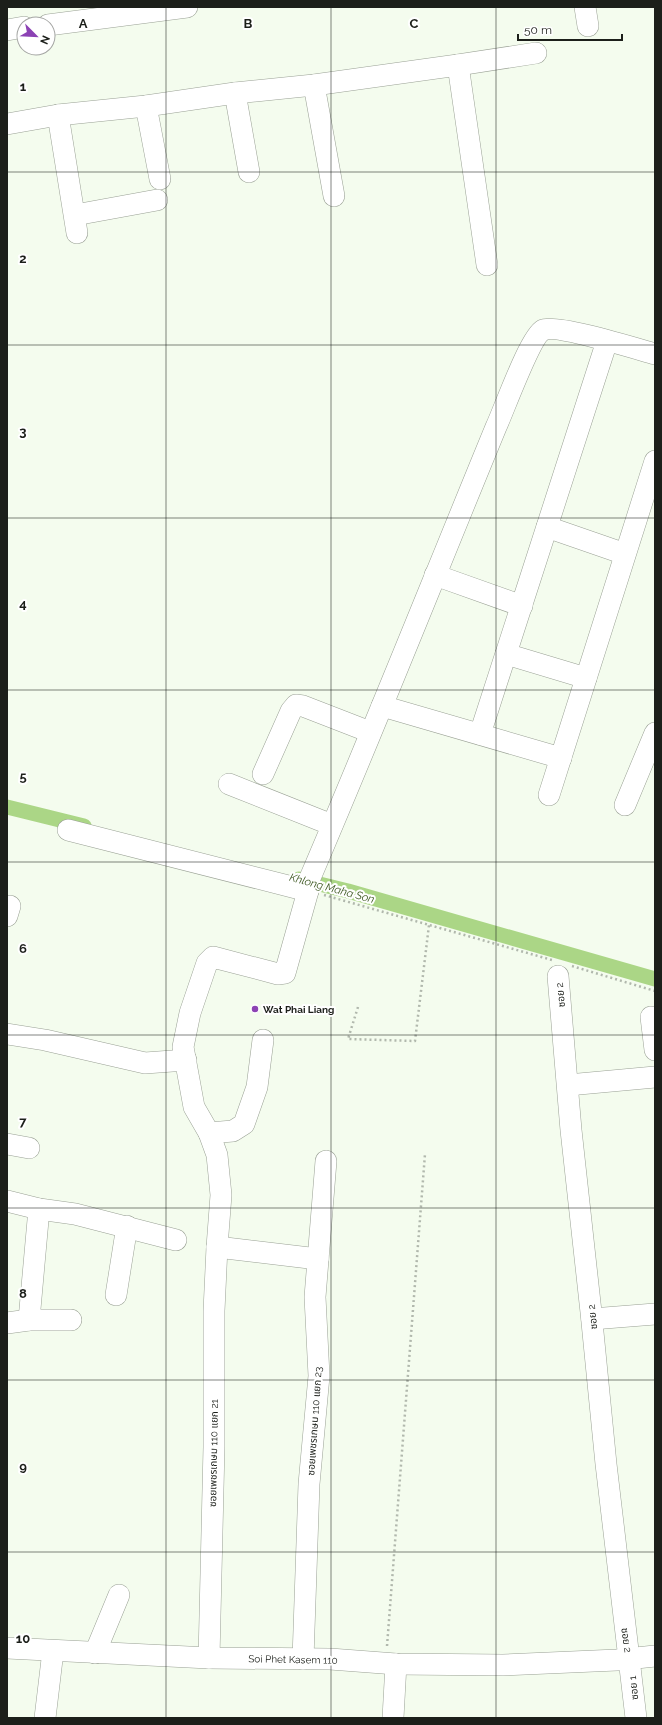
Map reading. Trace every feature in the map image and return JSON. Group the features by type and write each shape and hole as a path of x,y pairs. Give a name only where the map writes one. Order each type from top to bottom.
{"street":[{"path":"56,21 74,14 187,7"},
{"path":"7,124 235,93 314,85 458,66 536,53"},
{"path":"458,66 486,265"},
{"path":"314,85 334,196"},
{"path":"235,93 249,172"},
{"path":"146,106 160,179"},
{"path":"58,116 76,224 157,200"},
{"path":"68,830 309,882 521,368 538,334 545,329 554,329 655,354"},
{"path":"480,734 607,341"},
{"path":"549,795 655,461"},
{"path":"547,527 625,554"},
{"path":"435,575 522,606"},
{"path":"506,654 586,678"},
{"path":"263,774 291,711 296,706 303,706 370,732"},
{"path":"382,706 561,758"},
{"path":"625,805 655,732"},
{"path":"229,784 332,825"},
{"name":"ซอยเพชรเกษม 110 แยก 21","path":"209,1658 217,1247 221,1195 217,1155 209,1133 194,1107 184,1047 190,1013 207,963 213,957 278,974 285,973 309,882"},
{"name":"ซอย 2","path":"561,968 571,1130 606,1464 629,1658"},
{"path":"651,1017 655,1050"},
{"path":"7,1034 45,1040 145,1063 186,1060"},
{"path":"209,1133 233,1131 244,1124 257,1087 263,1040"},
{"path":"568,1086 655,1077"},
{"path":"7,1144 29,1148"},
{"name":"ซอยเพชรเกษม 110 แยก 23","path":"303,1659 309,1484 319,1376 315,1297 326,1160"},
{"path":"7,1201 38,1209 75,1214 127,1226 176,1240"},
{"path":"28,1320 38,1209"},
{"path":"116,1295 127,1226"},
{"path":"217,1247 318,1259"},
{"path":"592,1319 655,1314"},
{"path":"7,1323 28,1320 71,1320"},
{"path":"95,1653 119,1595"},
{"name":"Soi Phet Kasem 110","path":"7,1648 209,1658 303,1659 391,1664 504,1665 579,1662 655,1656"},
{"path":"45,1718 53,1651"},
{"name":"ซอย 1","path":"629,1658 636,1718"},
{"path":"391,1664 393,1718"}],"path":[{"path":"309,882 561,968 655,991"},
{"path":"358,1008 348,1039 416,1041 429,924"},
{"path":"391,1664 425,1154"}],"waterway":[{"name":"Khlong Maha Son","path":"7,807 84,826"},
{"name":"Khlong Maha Son","path":"299,879 348,891 655,979"}],"place":[{"name":"Wat Phai Liang","path":"255,1009"}]}
